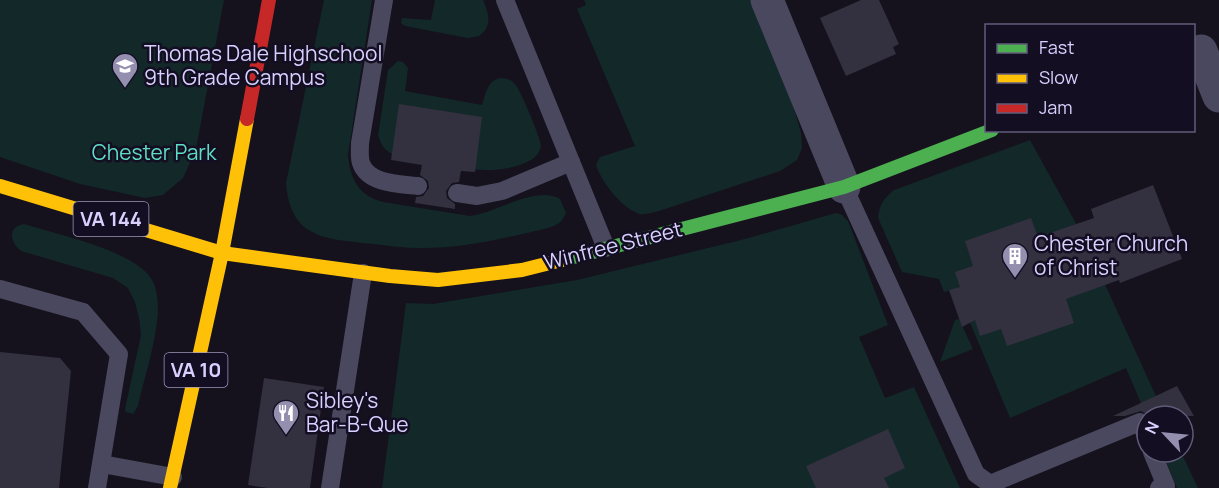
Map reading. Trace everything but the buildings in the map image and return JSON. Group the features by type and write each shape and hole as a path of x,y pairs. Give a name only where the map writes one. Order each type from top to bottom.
{"street":[{"name":"VA 10","path":"171,482 222,253 269,0"},
{"path":"767,0 844,187"},
{"path":"1204,50 1219,96"},
{"name":"Winfree Street","path":"222,253 363,273 438,280 522,270 844,187 987,132"},
{"name":"VA 144","path":"0,186 222,253"}],"lane":[{"path":"384,0 360,143 361,162 367,173 383,181 418,186"},
{"path":"505,0 606,248"},
{"path":"457,193 477,196 502,191 571,162"},
{"path":"844,187 976,474 993,486 1135,424"},
{"path":"330,488 363,273"},
{"path":"0,289 82,312 119,354 97,488"},
{"path":"102,464 171,482"},
{"path":"1157,464 1166,486 1159,488"}],"green space":[{"name":"Thomas Dale Highschool 9th Grade Campus","path":"0,0 224,0 196,149 183,178 163,195 145,198 80,184 0,157"},
{"path":"324,0 372,0 348,155 351,172 362,191 383,202 470,216 528,197 550,196 560,199 566,213 561,221 548,228 500,239 434,248 338,240 316,234 302,225 290,206 286,183"},
{"path":"435,0 483,0 488,15 486,28 479,36 468,38 405,26 401,23 402,18 431,20"},
{"path":"584,0 756,0 779,57 801,133 802,148 797,160 780,171 647,214 633,211 619,201 607,186 596,165 600,157 635,146 577,9 586,5"},
{"path":"398,61 403,62 408,68 405,91 482,105 493,81 502,78 511,81 521,94 538,134 541,146 538,154 531,160 515,166 480,170 392,154 383,146 378,135 388,70"},
{"path":"1030,140 1083,236 1160,404 1141,404 1126,368 1010,418 956,289 944,292 939,279 902,272 878,218 883,202 894,190"},
{"path":"836,213 848,221 888,325 859,337 885,398 914,387 960,488 382,488 406,303 433,304 577,280 745,239"},
{"path":"24,224 113,252 130,260 152,280 157,300 156,332 138,406 133,414 126,412 125,409 141,335 135,302 128,288 113,278 21,251 14,243 12,235 15,228"},
{"path":"959,319 973,349 940,362 955,320"},
{"path":"1167,464 1187,464 1198,488 1177,488"}],"traffic: fast":[{"path":"562,260 844,187 987,132"}],"traffic: slow":[{"path":"170,488 222,253 247,119"},
{"path":"0,186 222,253"},
{"path":"222,253 390,276 438,280 522,270 562,260"}],"traffic: jam":[{"path":"247,119 269,0"}],"place":[{"name":"Thomas Dale Highschool 9th Grade Campus","path":"125,89"},
{"name":"Chester Church of Christ","path":"1015,279"},
{"name":"Sibley's Bar-B-Que","path":"286,436"}],"park label":[{"name":"Chester Park","path":"154,153"}]}
